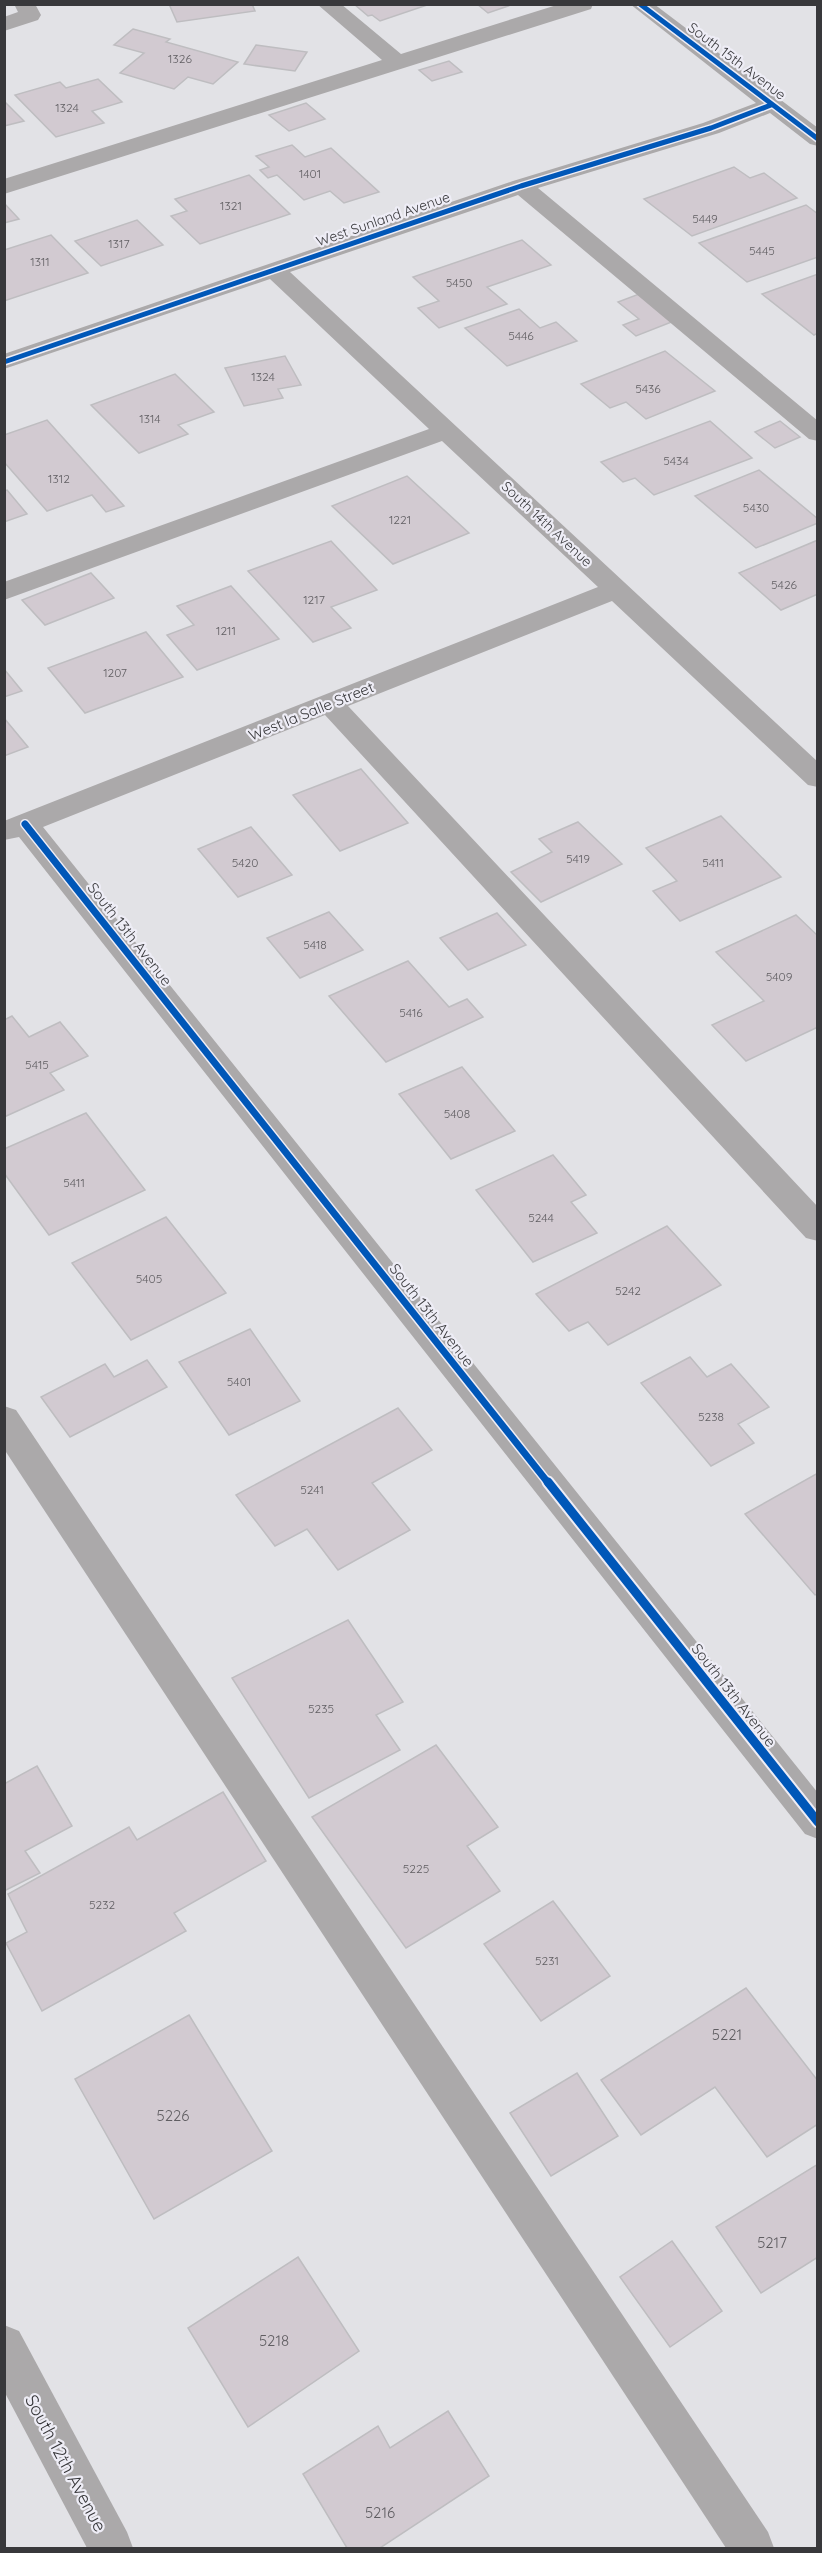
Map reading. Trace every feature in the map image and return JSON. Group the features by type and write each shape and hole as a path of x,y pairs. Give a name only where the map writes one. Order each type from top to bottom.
{"street":[{"path":"327,4 397,62"},
{"path":"4,187 583,4"},
{"name":"South 15th Avenue","path":"640,4 818,139"},
{"path":"4,25 27,10"},
{"name":"West Sunland Avenue","path":"4,362 521,186 711,128 771,105"},
{"path":"521,186 818,434"},
{"name":"South 14th Avenue","path":"276,271 818,778"},
{"path":"4,592 446,431"},
{"name":"West la Salle Street","path":"15,828 618,590"},
{"path":"331,704 818,1229"},
{"name":"South 13th Avenue","path":"15,828 818,1822"},
{"path":"4,1420 752,2548"},
{"name":"South 12th Avenue","path":"4,2346 111,2548"}],"building":[{"path":"169,4 252,4 255,11 177,22"},
{"path":"354,4 430,4 380,21 372,15 368,16"},
{"path":"477,4 514,4 488,13"},
{"path":"133,29 170,39 166,42 238,62 213,84 188,77 174,89 120,73 144,53 114,45"},
{"path":"256,45 307,52 295,71 244,64"},
{"path":"449,61 462,72 432,81 419,70"},
{"path":"98,79 122,102 92,111 104,123 56,137 15,95 60,82 66,88"},
{"path":"4,101 24,121 4,126"},
{"path":"306,103 325,119 289,131 269,115"},
{"path":"292,145 305,157 331,148 379,192 344,203 330,191 304,200 277,175 268,178 260,170 269,167 256,156"},
{"path":"734,167 750,178 764,173 797,198 692,236 644,199"},
{"path":"249,175 290,214 200,244 171,216 187,211 175,199"},
{"path":"4,203 19,219 4,223"},
{"path":"806,205 818,214 818,257 747,282 699,243"},
{"path":"137,220 163,245 101,266 75,241"},
{"path":"51,235 88,273 4,301 4,250"},
{"path":"522,240 551,265 487,287 507,304 439,328 418,308 439,301 413,277"},
{"path":"818,274 818,333 814,335 762,294"},
{"path":"639,294 674,321 636,336 623,325 639,319 618,302"},
{"path":"519,309 540,328 556,322 577,341 507,366 465,328"},
{"path":"665,351 715,391 646,419 626,402 610,408 581,384"},
{"path":"285,356 301,385 278,389 283,398 244,406 225,368"},
{"path":"175,374 214,412 178,425 188,434 139,453 91,405"},
{"path":"47,420 124,506 106,512 92,495 47,511 4,462 4,435"},
{"path":"710,421 752,458 654,495 635,478 623,482 601,462"},
{"path":"780,421 800,437 775,448 755,432"},
{"path":"759,470 818,519 818,523 756,548 695,496"},
{"path":"407,476 469,533 393,564 332,506"},
{"path":"7,490 27,514 4,522 4,491"},
{"path":"818,540 818,594 781,610 739,573"},
{"path":"331,541 377,590 331,607 351,628 313,642 248,571"},
{"path":"91,573 114,598 45,625 22,600"},
{"path":"231,586 279,639 197,670 167,635 194,625 177,606"},
{"path":"146,632 183,677 85,713 48,668"},
{"path":"4,669 22,691 4,697"},
{"path":"4,718 28,747 4,756"},
{"path":"361,769 408,823 340,851 293,795"},
{"path":"721,816 781,877 680,921 653,891 677,881 646,848"},
{"path":"578,822 622,864 541,902 511,872 552,852 539,839"},
{"path":"251,827 292,875 238,897 198,849"},
{"path":"329,912 363,950 300,978 267,938"},
{"path":"497,913 526,945 468,970 440,938"},
{"path":"796,915 818,936 818,1027 746,1061 712,1025 764,1001 716,952"},
{"path":"408,961 449,1007 467,999 483,1017 386,1062 329,996"},
{"path":"12,1016 29,1037 60,1022 88,1056 50,1073 64,1090 4,1117 4,1020"},
{"path":"462,1067 515,1131 451,1159 399,1094"},
{"path":"86,1113 145,1190 49,1235 4,1173 4,1149"},
{"path":"553,1155 586,1195 571,1202 597,1233 533,1262 476,1190"},
{"path":"166,1217 226,1293 131,1340 72,1263"},
{"path":"667,1226 721,1285 608,1345 588,1322 569,1331 536,1294"},
{"path":"250,1329 300,1401 229,1435 179,1362"},
{"path":"690,1357 707,1377 731,1364 769,1407 738,1424 754,1443 711,1466 641,1383"},
{"path":"147,1360 167,1387 70,1437 41,1397 105,1364 114,1377"},
{"path":"398,1408 432,1450 372,1483 410,1530 338,1570 307,1529 275,1546 236,1495"},
{"path":"818,1473 818,1594 815,1595 745,1514"},
{"path":"348,1620 403,1702 376,1715 400,1750 309,1798 232,1678"},
{"path":"436,1745 498,1827 467,1846 500,1891 406,1948 312,1817"},
{"path":"37,1766 72,1826 25,1851 40,1873 4,1891 4,1784"},
{"path":"223,1792 266,1861 174,1913 186,1931 42,2011 6,1943 27,1932 8,1894 129,1827 137,1840"},
{"path":"553,1901 610,1976 541,2021 484,1944"},
{"path":"746,1988 818,2081 818,2124 767,2157 715,2087 641,2135 601,2080"},
{"path":"189,2015 272,2151 154,2219 75,2079"},
{"path":"577,2073 618,2136 551,2176 510,2113"},
{"path":"818,2164 818,2257 761,2293 716,2227"},
{"path":"672,2241 722,2311 670,2347 620,2277"},
{"path":"298,2257 359,2351 248,2427 188,2328"},
{"path":"448,2411 489,2476 380,2548 347,2548 303,2474 378,2426 390,2448"}],"cycle path":[{"path":"640,4 818,139"},
{"path":"4,362 521,186 711,128 771,105"},
{"path":"25,824 818,1822"}]}
